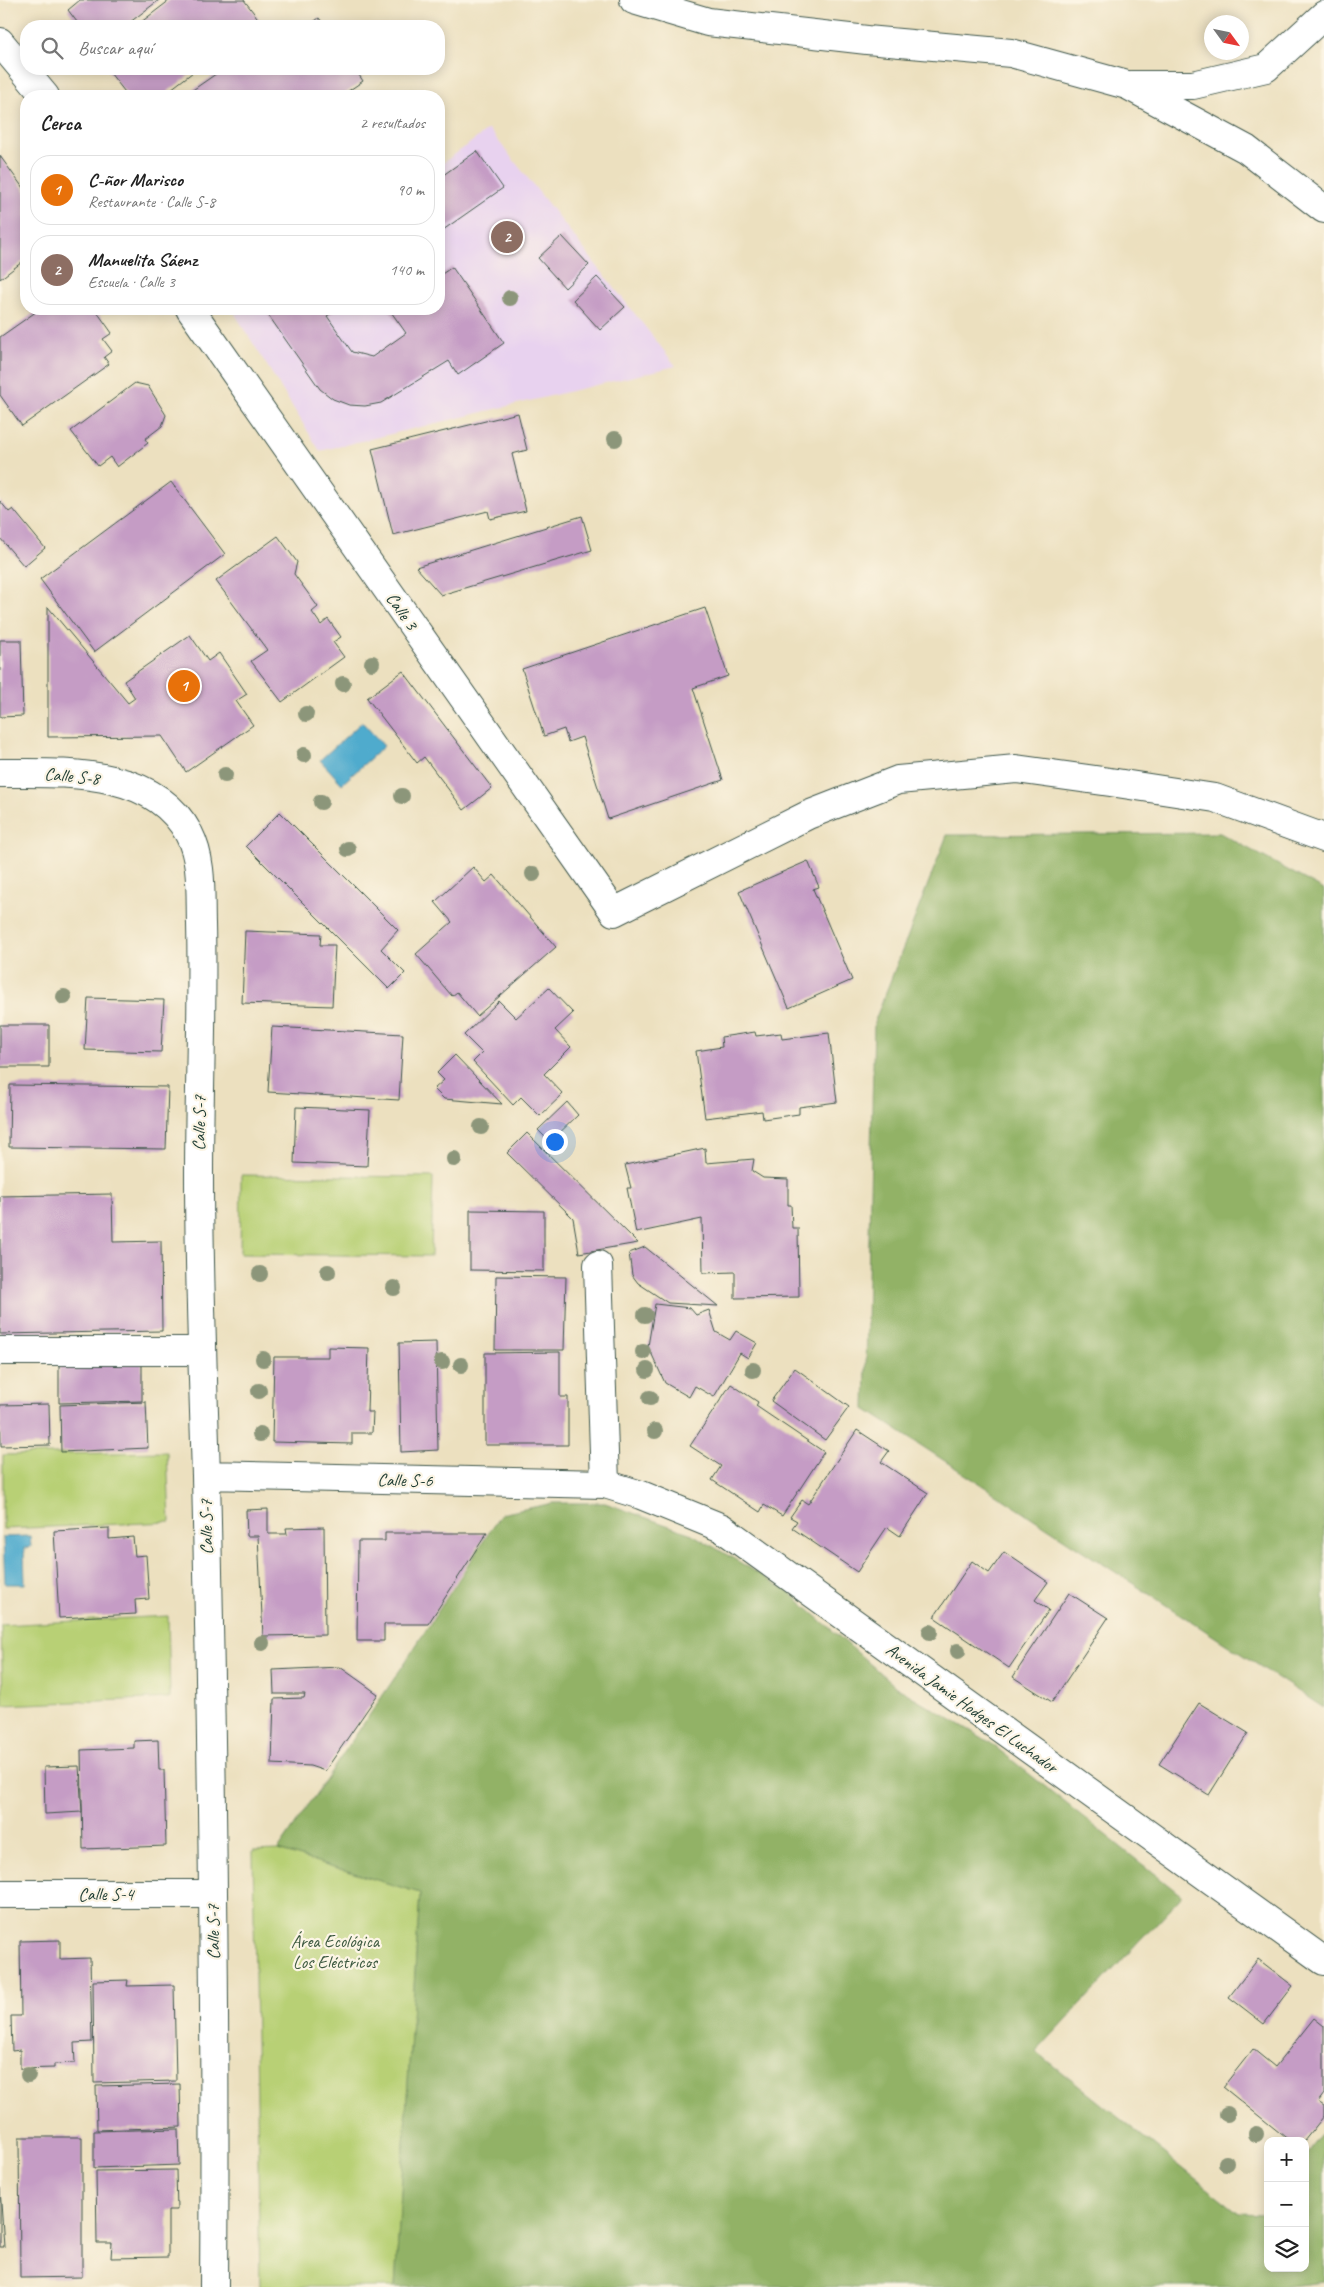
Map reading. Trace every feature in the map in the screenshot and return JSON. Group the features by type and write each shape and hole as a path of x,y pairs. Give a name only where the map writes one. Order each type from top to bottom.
{"street":[{"path":"634,0 708,22 867,40 1011,52 1127,85 1246,149 1324,209"},
{"path":"1127,85 1193,85 1266,68 1324,15"},
{"path":"0,42 20,66"},
{"path":"28,75 40,90"},
{"name":"Calle 3","path":"194,315 614,912 808,815 898,780 1016,769 1215,798 1324,838"},
{"name":"Calle S-8","path":"0,773 68,773 120,782 143,791"},
{"name":"Calle S-7","path":"143,791 171,810 188,833 199,861 202,952 199,1175 215,2043 214,2287"},
{"path":"598,1265 605,1484"},
{"path":"0,1351 202,1351"},
{"name":"Calle S-6","path":"206,1475 605,1484"},
{"name":"Avenida Jamie Hodges El Luchador","path":"605,1484 641,1495 722,1528 1324,1961"},
{"name":"Calle S-4","path":"0,1894 213,1894"}],"shaded area":[{"path":"489,129 676,366 320,451 236,315 445,315 445,162"}],"green space":[{"path":"1220,833 1324,890 1324,1708 865,1409 874,1023 947,835"},
{"path":"241,1175 433,1177 431,1256 240,1254"},
{"path":"167,1452 170,1522 3,1529 3,1455"},
{"path":"553,1503 605,1503 692,1534 788,1591 896,1687 988,1741 1182,1896 1036,2052 1239,2213 1264,2214 1264,2272 1309,2272 1309,2153 1324,2132 1324,2282 1281,2287 395,2287 420,1893 278,1850 404,1664 501,1514"},
{"path":"168,1616 170,1698 3,1705 1,1625"},
{"name":"Área Ecológica Los Eléctricos","path":"278,1850 420,1893 395,2287 260,2287 253,1851"}],"water":[{"path":"362,722 384,746 342,784 320,760"},
{"path":"30,1536 31,1547 24,1548 25,1584 5,1584 3,1537"}],"building":[{"path":"80,0 159,0 133,20 76,20 68,10"},
{"path":"170,0 244,0 259,20 144,20"},
{"path":"112,75 189,75 170,90 123,90"},
{"path":"214,75 359,75 363,81 350,90 193,90"},
{"path":"477,151 503,188 445,229 445,174"},
{"path":"0,156 20,184 20,264 0,279"},
{"path":"562,236 589,265 565,288 538,258"},
{"path":"452,267 504,343 458,375 449,361 381,403 365,406 349,405 333,399 320,389 268,315 328,315 327,316 352,352 372,357 406,333 393,315 445,315 445,272"},
{"path":"597,277 625,307 600,330 573,300"},
{"path":"31,315 99,315 112,333 103,339 112,351 104,357 109,364 22,426 0,395 0,337"},
{"path":"135,383 148,386 166,415 162,426 145,439 148,443 117,467 110,457 98,466 71,431"},
{"path":"518,413 527,450 512,454 526,511 490,519 488,511 393,535 372,449"},
{"path":"171,482 225,554 94,652 40,579"},
{"path":"0,501 9,512 13,509 45,548 24,566 0,538"},
{"path":"582,516 592,550 441,595 416,567"},
{"path":"278,536 297,562 294,574 318,607 312,612 321,625 328,619 341,637 333,642 344,657 282,702 251,661 267,650 216,581"},
{"path":"48,607 128,703 135,698 124,681 190,635 208,661 219,653 247,694 236,701 253,725 186,772 162,736 48,737"},
{"path":"705,608 728,676 693,688 723,780 608,819 582,737 568,742 564,729 544,736 522,669"},
{"path":"0,640 21,640 23,716 0,717"},
{"path":"403,671 492,788 464,810 424,757 417,763 367,698"},
{"path":"280,812 398,930 381,949 405,973 389,989 246,846"},
{"path":"808,861 819,887 813,889 852,980 789,1008 739,891"},
{"path":"473,867 486,882 494,875 556,947 477,1016 457,992 452,996 416,954 452,922 435,902"},
{"path":"245,931 321,934 320,945 335,945 332,1006 242,1003"},
{"path":"549,988 573,1013 555,1030 571,1047 544,1074 563,1094 540,1116 521,1097 513,1105 473,1062 482,1053 464,1035 499,1001 516,1018"},
{"path":"88,998 164,1000 161,1052 85,1050"},
{"path":"0,1025 49,1025 49,1067 0,1067"},
{"path":"272,1027 403,1034 399,1100 268,1092"},
{"path":"755,1032 756,1036 781,1033 782,1039 829,1033 837,1102 799,1107 799,1114 763,1119 762,1111 705,1118 696,1051 722,1047 721,1037"},
{"path":"455,1055 502,1104 444,1099 434,1089 444,1080 437,1073"},
{"path":"10,1085 168,1087 166,1149 9,1147"},
{"path":"567,1102 578,1115 550,1142 538,1130"},
{"path":"296,1107 370,1110 367,1166 294,1163"},
{"path":"527,1133 638,1243 579,1253 573,1218 507,1153"},
{"path":"705,1148 706,1163 754,1159 752,1171 763,1178 788,1179 788,1205 791,1205 792,1228 798,1228 799,1297 735,1298 735,1272 703,1273 702,1219 636,1233 627,1188 631,1188 625,1165"},
{"path":"112,1194 113,1242 161,1241 162,1331 0,1334 0,1196"},
{"path":"470,1210 544,1211 544,1271 470,1270"},
{"path":"645,1247 718,1306 668,1303 638,1283 632,1275 629,1253"},
{"path":"496,1276 566,1277 564,1350 495,1350"},
{"path":"655,1304 690,1308 696,1315 709,1310 716,1332 730,1340 736,1331 757,1343 748,1358 740,1353 714,1397 695,1386 689,1397 665,1383 648,1346"},
{"path":"436,1342 438,1450 401,1452 399,1343"},
{"path":"328,1347 369,1348 367,1412 373,1412 372,1433 352,1433 352,1444 272,1442 274,1357 328,1357"},
{"path":"560,1352 560,1397 568,1397 568,1445 485,1445 485,1353"},
{"path":"142,1363 142,1401 59,1403 59,1364"},
{"path":"795,1368 849,1407 825,1440 771,1401"},
{"path":"731,1384 758,1402 756,1406 824,1452 782,1516 764,1505 760,1512 712,1480 721,1466 690,1446"},
{"path":"146,1402 148,1448 61,1452 60,1405"},
{"path":"49,1404 50,1445 1,1446 0,1405"},
{"path":"857,1430 889,1451 881,1462 928,1493 900,1536 887,1527 857,1572 792,1528 797,1521 790,1517 802,1500 808,1504"},
{"path":"268,1509 268,1534 287,1534 286,1528 324,1527 325,1635 263,1636 258,1536 247,1536 246,1510"},
{"path":"109,1528 109,1539 133,1537 135,1556 146,1555 149,1599 135,1600 136,1614 59,1618 54,1531"},
{"path":"385,1533 487,1533 428,1624 384,1624 384,1641 357,1641 358,1541 385,1541"},
{"path":"1004,1552 1048,1582 1035,1600 1049,1610 1009,1668 934,1617 972,1561 989,1573"},
{"path":"1069,1593 1108,1618 1052,1702 1013,1677"},
{"path":"340,1667 378,1694 325,1771 310,1766 272,1764 274,1699 304,1698 305,1694 274,1694 273,1670"},
{"path":"1199,1703 1248,1733 1209,1795 1159,1764"},
{"path":"158,1740 159,1770 164,1770 166,1846 83,1849 81,1750 134,1748 134,1741"},
{"path":"79,1766 82,1812 45,1814 44,1767"},
{"path":"60,1940 60,1959 90,1958 92,2042 74,2043 75,2063 54,2064 54,2068 20,2069 20,2050 12,2051 11,2016 21,2016 20,1941"},
{"path":"1258,1959 1293,1986 1264,2024 1229,1997"},
{"path":"128,1980 127,1986 174,1985 176,2081 94,2083 93,1981"},
{"path":"1314,2018 1324,2026 1324,2094 1318,2102 1324,2106 1324,2116 1307,2137 1285,2137 1223,2087 1253,2049 1275,2067"},
{"path":"180,2084 181,2127 97,2130 96,2086"},
{"path":"178,2129 179,2165 94,2168 94,2131"},
{"path":"19,2137 82,2137 82,2277 20,2278"},
{"path":"176,2170 177,2210 168,2210 168,2257 111,2258 112,2243 97,2243 96,2171"},
{"path":"0,2188 4,2247 0,2247"}],"place":[{"name":"Manuelita Sáenz","path":"507,237"},
{"name":"C-ñor Marisco","path":"184,686"}]}
